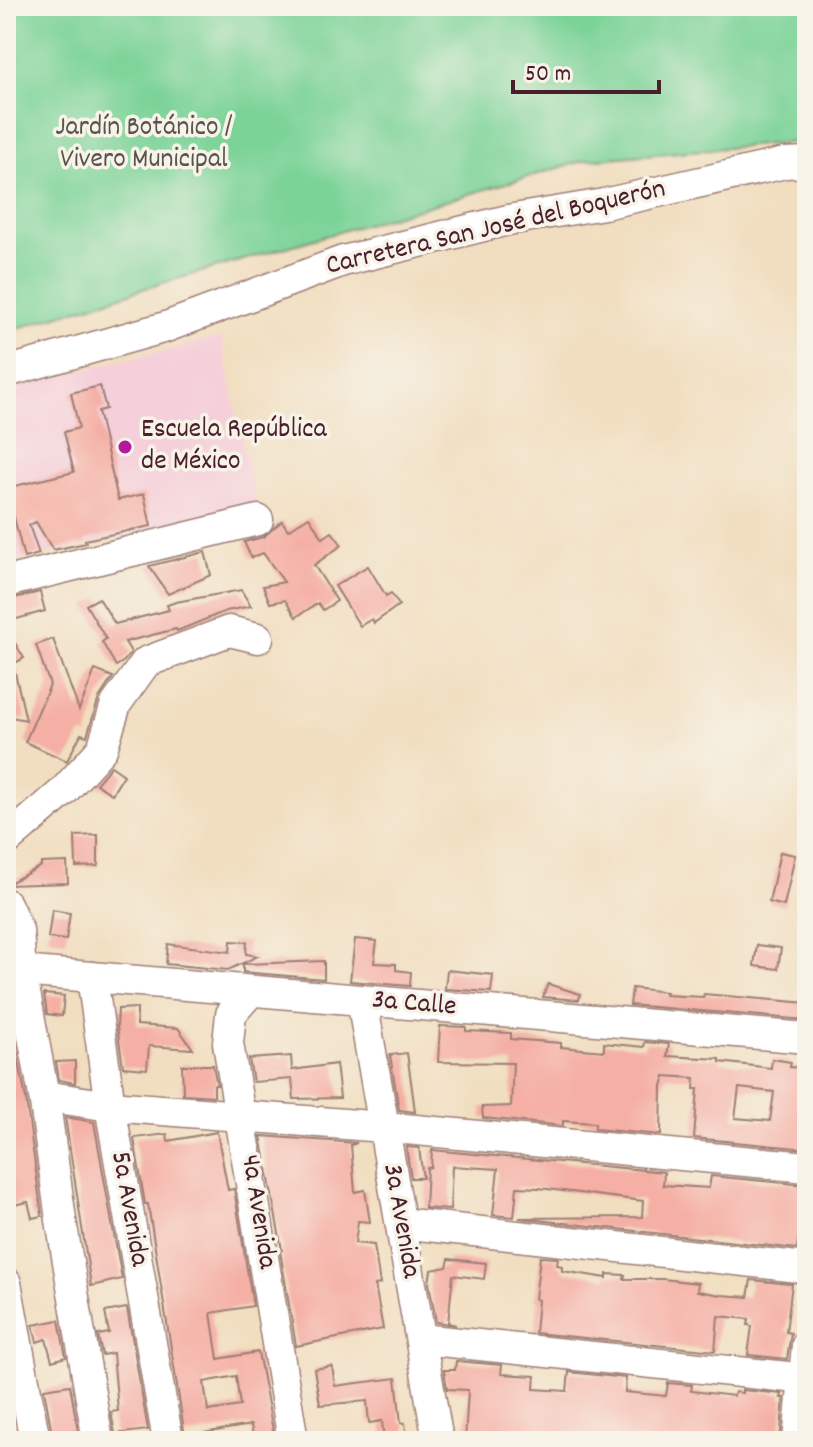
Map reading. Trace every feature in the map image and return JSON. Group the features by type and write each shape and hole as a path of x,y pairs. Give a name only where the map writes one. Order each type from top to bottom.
{"street":[{"name":"Carretera San José del Boquerón","path":"6,372 166,327 343,261 508,220 604,204 785,163 807,162"},
{"path":"6,582 258,520"},
{"path":"6,841 63,792 102,749 116,704 146,662 229,631 258,638"},
{"path":"6,904 18,930 21,971 44,1096 98,1441"},
{"name":"3a Calle","path":"21,971 807,1038"},
{"name":"5a Avenida","path":"92,977 110,1106 168,1441"},
{"name":"4a Avenida","path":"251,991 231,1014 228,1043 293,1441"},
{"name":"3a Avenida","path":"362,1000 438,1441"},
{"path":"44,1096 110,1106 384,1127 807,1167"},
{"path":"401,1223 807,1268"},
{"path":"6,1283 35,1441"},
{"path":"421,1339 806,1379"},
{"path":"798,1441 807,1345"}],"shaded area":[{"name":"Escuela República de México","path":"221,337 256,506 6,563 6,388"}],"green space":[{"name":"Jardín Botánico / Vivero Municipal","path":"6,6 807,6 807,141 586,160 6,332"}],"building":[{"path":"100,386 106,409 98,411 118,500 144,494 151,526 53,550 36,522 29,525 39,554 24,558 12,509 6,510 6,488 74,472 64,432 79,428 71,393"},
{"path":"309,517 323,538 332,532 342,545 314,565 337,601 323,610 318,603 296,617 285,600 270,603 263,586 284,582 263,553 251,558 244,542 263,537 282,521 288,530"},
{"path":"205,552 211,575 168,594 149,566"},
{"path":"368,566 386,596 391,593 399,605 374,623 372,619 360,626 335,586"},
{"path":"241,590 251,606 226,611 177,631 125,642 131,652 116,666 102,642 106,639 86,605 99,598 115,624 169,610 167,605 176,602"},
{"path":"40,592 45,611 6,622 6,600"},
{"path":"6,628 24,658 13,664 26,720 6,716"},
{"path":"53,639 79,710 95,670 113,677 99,698 87,736 81,734 67,761 25,742 50,685 36,645"},
{"path":"111,766 124,775 112,794 96,784"},
{"path":"98,835 98,866 76,867 75,836"},
{"path":"780,852 795,855 784,906 769,902"},
{"path":"67,862 68,883 6,885 41,866 41,863"},
{"path":"52,910 70,913 66,940 48,938"},
{"path":"355,939 377,941 374,963 396,964 396,970 411,972 410,986 350,981"},
{"path":"231,941 247,942 246,954 258,956 228,970 166,964 168,944 230,952"},
{"path":"757,945 781,948 778,969 754,966"},
{"path":"324,961 324,979 243,972 243,964"},
{"path":"447,970 493,975 491,992 445,989"},
{"path":"548,984 580,994 579,1000 543,997"},
{"path":"632,988 666,992 665,995 703,997 704,994 807,1003 807,1020 630,1005"},
{"path":"6,992 26,1099 42,1216 32,1218 28,1202 9,1206 6,1188"},
{"path":"44,994 64,996 62,1016 47,1014"},
{"path":"137,1008 137,1025 178,1028 193,1049 149,1046 147,1069 123,1067 117,1026 118,1009"},
{"path":"440,1026 466,1027 466,1031 511,1033 511,1039 561,1043 561,1047 604,1051 604,1043 644,1047 645,1042 669,1044 667,1056 720,1059 720,1062 771,1068 772,1059 791,1062 790,1067 807,1068 807,1149 694,1138 698,1089 694,1089 695,1078 665,1076 661,1135 595,1129 595,1123 563,1121 563,1126 483,1118 482,1107 511,1106 513,1063 438,1062","holes":["739,1088 774,1092 770,1121 735,1118"]},
{"path":"407,1053 415,1112 399,1110 390,1055"},
{"path":"291,1056 292,1070 336,1064 340,1098 294,1099 292,1079 253,1082 249,1059"},
{"path":"75,1061 75,1083 59,1080 56,1062"},
{"path":"182,1065 213,1065 217,1085 214,1085 214,1096 183,1094"},
{"path":"65,1117 94,1122 122,1279 91,1286"},
{"path":"217,1132 228,1190 234,1189 253,1306 211,1313 218,1359 258,1352 275,1441 254,1441 251,1425 185,1436 148,1204 145,1204 134,1138 167,1134 168,1141","holes":["236,1376 240,1406 208,1411 204,1382"]},
{"path":"261,1136 357,1143 351,1145 355,1192 365,1190 370,1222 358,1221 355,1243 374,1245 380,1284 375,1285 383,1329 296,1346"},
{"path":"406,1147 419,1148 423,1178 411,1178"},
{"path":"432,1150 664,1172 663,1185 709,1188 711,1176 806,1185 797,1249 519,1218 642,1217 643,1201 539,1188 517,1187 514,1217 493,1215 498,1169 452,1166 450,1210 425,1208 427,1168 431,1167"},
{"path":"540,1257 558,1258 557,1265 562,1266 562,1271 607,1278 607,1274 625,1275 624,1279 698,1283 697,1291 721,1295 748,1297 751,1280 792,1284 786,1332 791,1333 787,1359 748,1355 752,1326 748,1325 749,1319 718,1316 715,1351 535,1333"},
{"path":"449,1259 486,1263 484,1279 453,1275 448,1323 456,1325 436,1322 429,1283 431,1270 447,1267"},
{"path":"127,1308 148,1430 115,1434 111,1412 118,1411 113,1353 102,1355 98,1335 109,1333 105,1312"},
{"path":"59,1320 66,1357 52,1361 46,1339 37,1342 33,1325"},
{"path":"456,1361 502,1365 501,1374 535,1376 534,1389 567,1391 569,1372 626,1378 625,1392 666,1396 668,1383 692,1385 691,1391 734,1396 735,1392 742,1393 742,1390 782,1394 780,1441 465,1441 468,1390 447,1389 444,1370 455,1370"},
{"path":"332,1366 335,1386 396,1378 401,1423 405,1423 407,1441 384,1441 382,1421 369,1423 367,1401 320,1405 314,1369"},
{"path":"70,1385 78,1431 52,1434 44,1389"}],"place":[{"name":"Escuela República de México","path":"125,447"}]}
